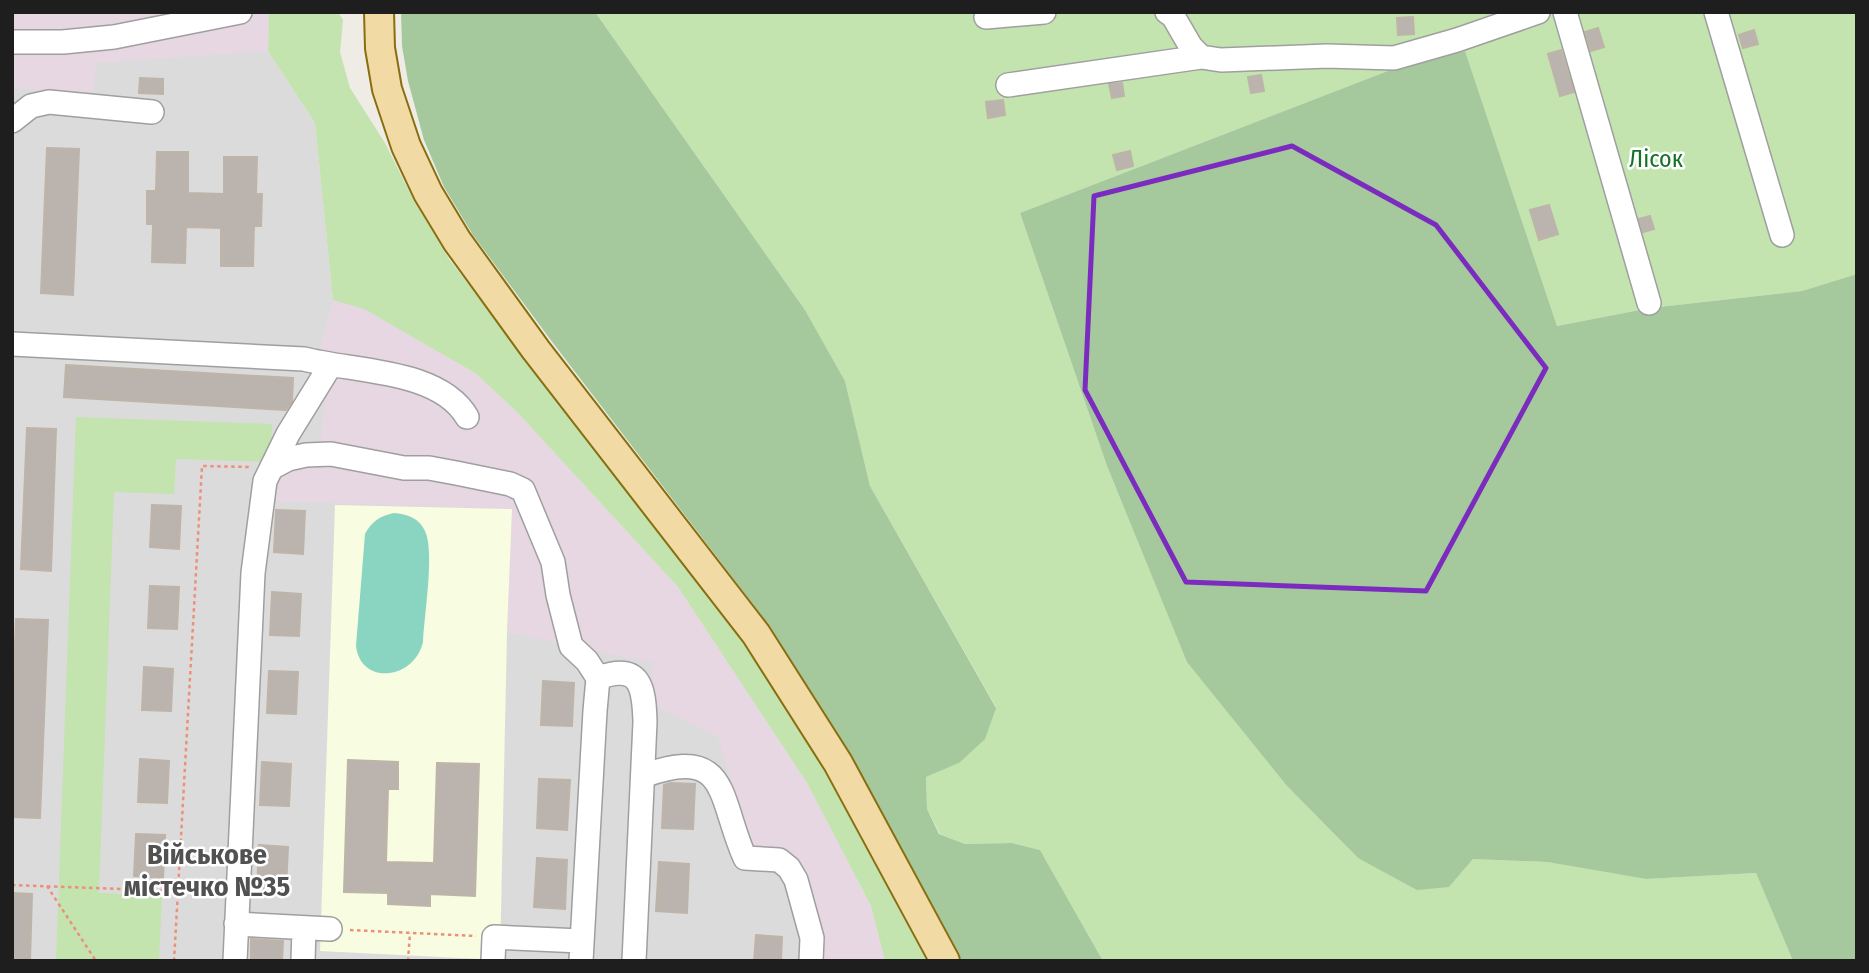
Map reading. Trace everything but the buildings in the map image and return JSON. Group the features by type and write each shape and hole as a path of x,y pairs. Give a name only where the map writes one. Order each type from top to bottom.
{"main road":[{"path":"379,12 380,48 387,89 406,146 428,193 457,241 536,350 756,634 838,763 945,961"}],"lane":[{"path":"12,43 114,37 240,12"},
{"path":"986,17 1044,12"},
{"path":"1167,12 1173,16 1200,57"},
{"path":"1008,85 1200,57 1220,61 1327,56 1394,58 1538,12"},
{"path":"1565,12 1649,303"},
{"path":"1716,12 1782,235"},
{"path":"12,121 31,106 49,102 152,112"},
{"path":"12,344 304,359 428,385 460,404 467,417"},
{"path":"234,961 253,573 265,481 288,434 330,366"},
{"path":"273,467 288,459 331,454 404,468 429,468 456,473 510,484 523,491 553,562 571,646 587,661 598,678 581,951 494,937 492,961"},
{"path":"598,678 613,672 627,674 639,681 643,689 645,722 634,961"},
{"path":"643,776 674,766 689,765 704,769 720,784 746,858 779,860 789,868 796,880 812,938 811,961"},
{"path":"236,924 330,929"},
{"path":"303,961 304,928"}],"path":[{"path":"174,961 202,466 273,467"},
{"path":"12,885 178,891"},
{"path":"47,887 96,961"},
{"path":"330,929 494,937"},
{"path":"408,961 410,933"}],"highlighted area":[{"path":"1292,146 1436,225 1546,368 1426,591 1186,582 1085,390 1094,196"}],"shaded area":[{"path":"12,12 269,12 268,51 315,123 333,299 364,309 475,373 885,961 12,961"},
{"path":"12,12 269,12 268,51 96,63 93,94 12,88"},
{"path":"333,300 364,309 475,373 517,412 678,587 807,783 871,906 885,961 821,961 824,933 747,836 718,737 658,707 652,690 653,663 507,632 512,509 273,501 276,478 285,469 318,462 328,380 320,349"},
{"path":"335,505 512,509 500,960 320,951"}],"green space":[{"path":"269,12 338,12 343,20 340,52 350,88 385,143 414,201 449,259 744,644 824,769 928,961 885,961 871,906 807,783 678,587 517,412 475,373 364,309 333,300 315,123 268,51"},
{"path":"401,12 595,12 805,310 845,381 870,486 996,708 985,739 959,763 926,777 927,809 939,834 965,844 1012,843 1040,850 1103,961 962,961 850,756 769,625 553,343 473,235 444,187 424,140 408,81 402,46"},
{"name":"Лісок","path":"595,12 1857,12 1857,274 1802,291 1650,308 1557,326 1465,51 1393,69 1020,213 1107,466 1187,661 1287,786 1358,858 1449,887 1473,859 1547,862 1646,879 1756,873 1793,961 1103,961 1040,850 1012,843 965,844 940,834 927,809 926,777 959,763 996,707 870,486 845,381 805,310"},
{"path":"1465,51 1557,326 1650,308 1802,291 1857,274 1857,961 1793,961 1756,873 1646,879 1547,862 1473,859 1449,887 1417,890 1358,858 1287,786 1187,662 1107,466 1020,213 1393,69"},
{"path":"76,417 272,424 270,462 176,459 174,494 114,492 99,893 162,896 159,961 56,961"},
{"path":"394,513 412,518 425,531 429,568 423,642 418,655 399,671 388,673 367,668 360,659 356,646 365,534 377,520"}],"district":[{"name":"Військове містечко №35","path":"207,870"}]}
